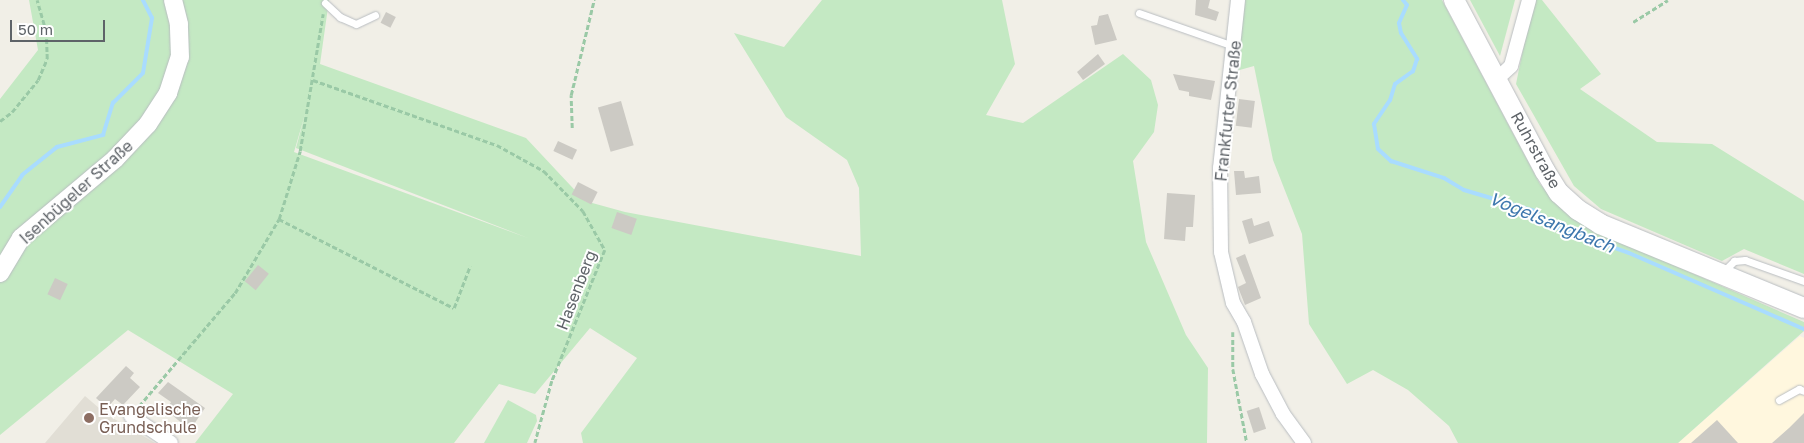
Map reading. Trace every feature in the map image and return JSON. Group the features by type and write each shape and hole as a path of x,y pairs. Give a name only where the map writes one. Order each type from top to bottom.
{"main road":[{"name":"Ruhrstraße","path":"1454,0 1545,171 1559,193 1578,210 1600,224 1804,308"}],"street":[{"name":"Isenbügeler Straße","path":"0,273 21,238 115,159 148,124 168,93 180,57 179,24 174,0"},
{"name":"Frankfurter Straße","path":"1238,0 1220,168 1221,252 1233,303 1276,401 1304,443"},
{"path":"1497,79 1511,66 1529,0"},
{"path":"131,416 172,443"}],"lane":[{"path":"324,3 340,17 356,24 376,15"},
{"path":"1139,13 1234,46"},
{"path":"1721,274 1734,261 1744,260 1804,281"},
{"path":"1779,400 1799,389 1804,391"}],"path":[{"path":"0,121 12,112 38,80 47,59 46,32 37,0"},
{"path":"572,128 572,95 594,0"},
{"path":"1633,22 1668,0"},
{"path":"131,416 235,293 279,219 300,151 324,3"},
{"name":"Hasenberg","path":"313,80 497,145 544,171 583,211 605,250 552,381 535,443"},
{"path":"279,219 454,308 470,266"},
{"path":"1233,303 1233,369 1247,443"}],"shaded area":[{"path":"1800,336 1804,338 1804,443 1678,443"},
{"name":"Evangelische Grundschule","path":"85,396 106,414 155,443 45,443"}],"green space":[{"path":"29,0 329,0 320,64 526,138 585,201 625,212 861,256 859,188 847,160 786,117 734,33 784,47 822,0 1002,0 1015,64 986,115 1023,123 1123,54 1151,80 1158,105 1154,132 1133,161 1146,242 1186,335 1208,368 1207,443 583,443 581,433 637,358 590,328 535,394 499,384 454,443 195,443 233,394 128,330 0,435 0,99 38,50","holes":["306,111 296,148 528,238 294,152"]},
{"path":"1245,0 1442,0 1540,184 1561,208 1591,229 1804,322 1804,331 1678,443 1458,443 1449,426 1408,390 1373,370 1347,384 1309,324 1302,234 1273,160 1254,66 1236,71"},
{"path":"1470,0 1515,0 1500,56"},
{"path":"1533,0 1542,0 1601,74 1580,89 1657,142 1712,144 1804,201 1804,274 1744,249 1722,261 1601,209 1574,186 1516,84"},
{"path":"508,400 536,415 537,421 527,443 484,443"}],"building":[{"path":"1196,0 1210,0 1208,8 1219,12 1216,21 1195,15"},
{"path":"386,12 396,17 390,28 381,23"},
{"path":"1108,14 1117,40 1095,45 1091,26 1097,25 1099,16"},
{"path":"1098,54 1105,64 1083,80 1077,72"},
{"path":"1173,74 1215,81 1211,100 1189,96 1189,92 1179,90"},
{"path":"1239,99 1255,101 1252,128 1236,126"},
{"path":"621,101 634,145 611,152 598,108"},
{"path":"558,141 577,150 572,160 553,151"},
{"path":"1234,171 1244,171 1245,178 1259,176 1261,193 1236,195"},
{"path":"578,182 598,192 591,204 572,194"},
{"path":"1167,193 1195,195 1193,227 1186,227 1185,241 1164,239"},
{"path":"617,212 637,219 631,235 611,228"},
{"path":"1252,218 1254,226 1269,221 1274,236 1249,244 1242,221"},
{"path":"1245,254 1261,298 1245,305 1238,287 1246,283 1236,258"},
{"path":"258,265 269,274 256,290 245,281"},
{"path":"55,278 68,284 60,300 47,294"},
{"path":"126,366 134,373 130,378 140,387 123,405 115,399 107,408 96,398"},
{"path":"168,382 205,408 190,430 166,410 171,402 158,393"},
{"path":"1259,407 1266,429 1254,433 1247,411"},
{"path":"1804,413 1804,443 1772,443 1789,428"},
{"path":"1717,420 1738,443 1691,443"}],"waterway":[{"path":"0,207 22,175 57,147 103,135 113,103 143,73 152,18 143,0"},
{"name":"Vogelsangbach","path":"1403,0 1407,5 1399,23 1401,33 1417,59 1413,71 1395,84 1390,100 1374,124 1378,149 1391,161 1444,178 1464,190 1535,211 1558,228 1629,253 1804,329"}],"place":[{"name":"Evangelische Grundschule","path":"89,418"}]}
